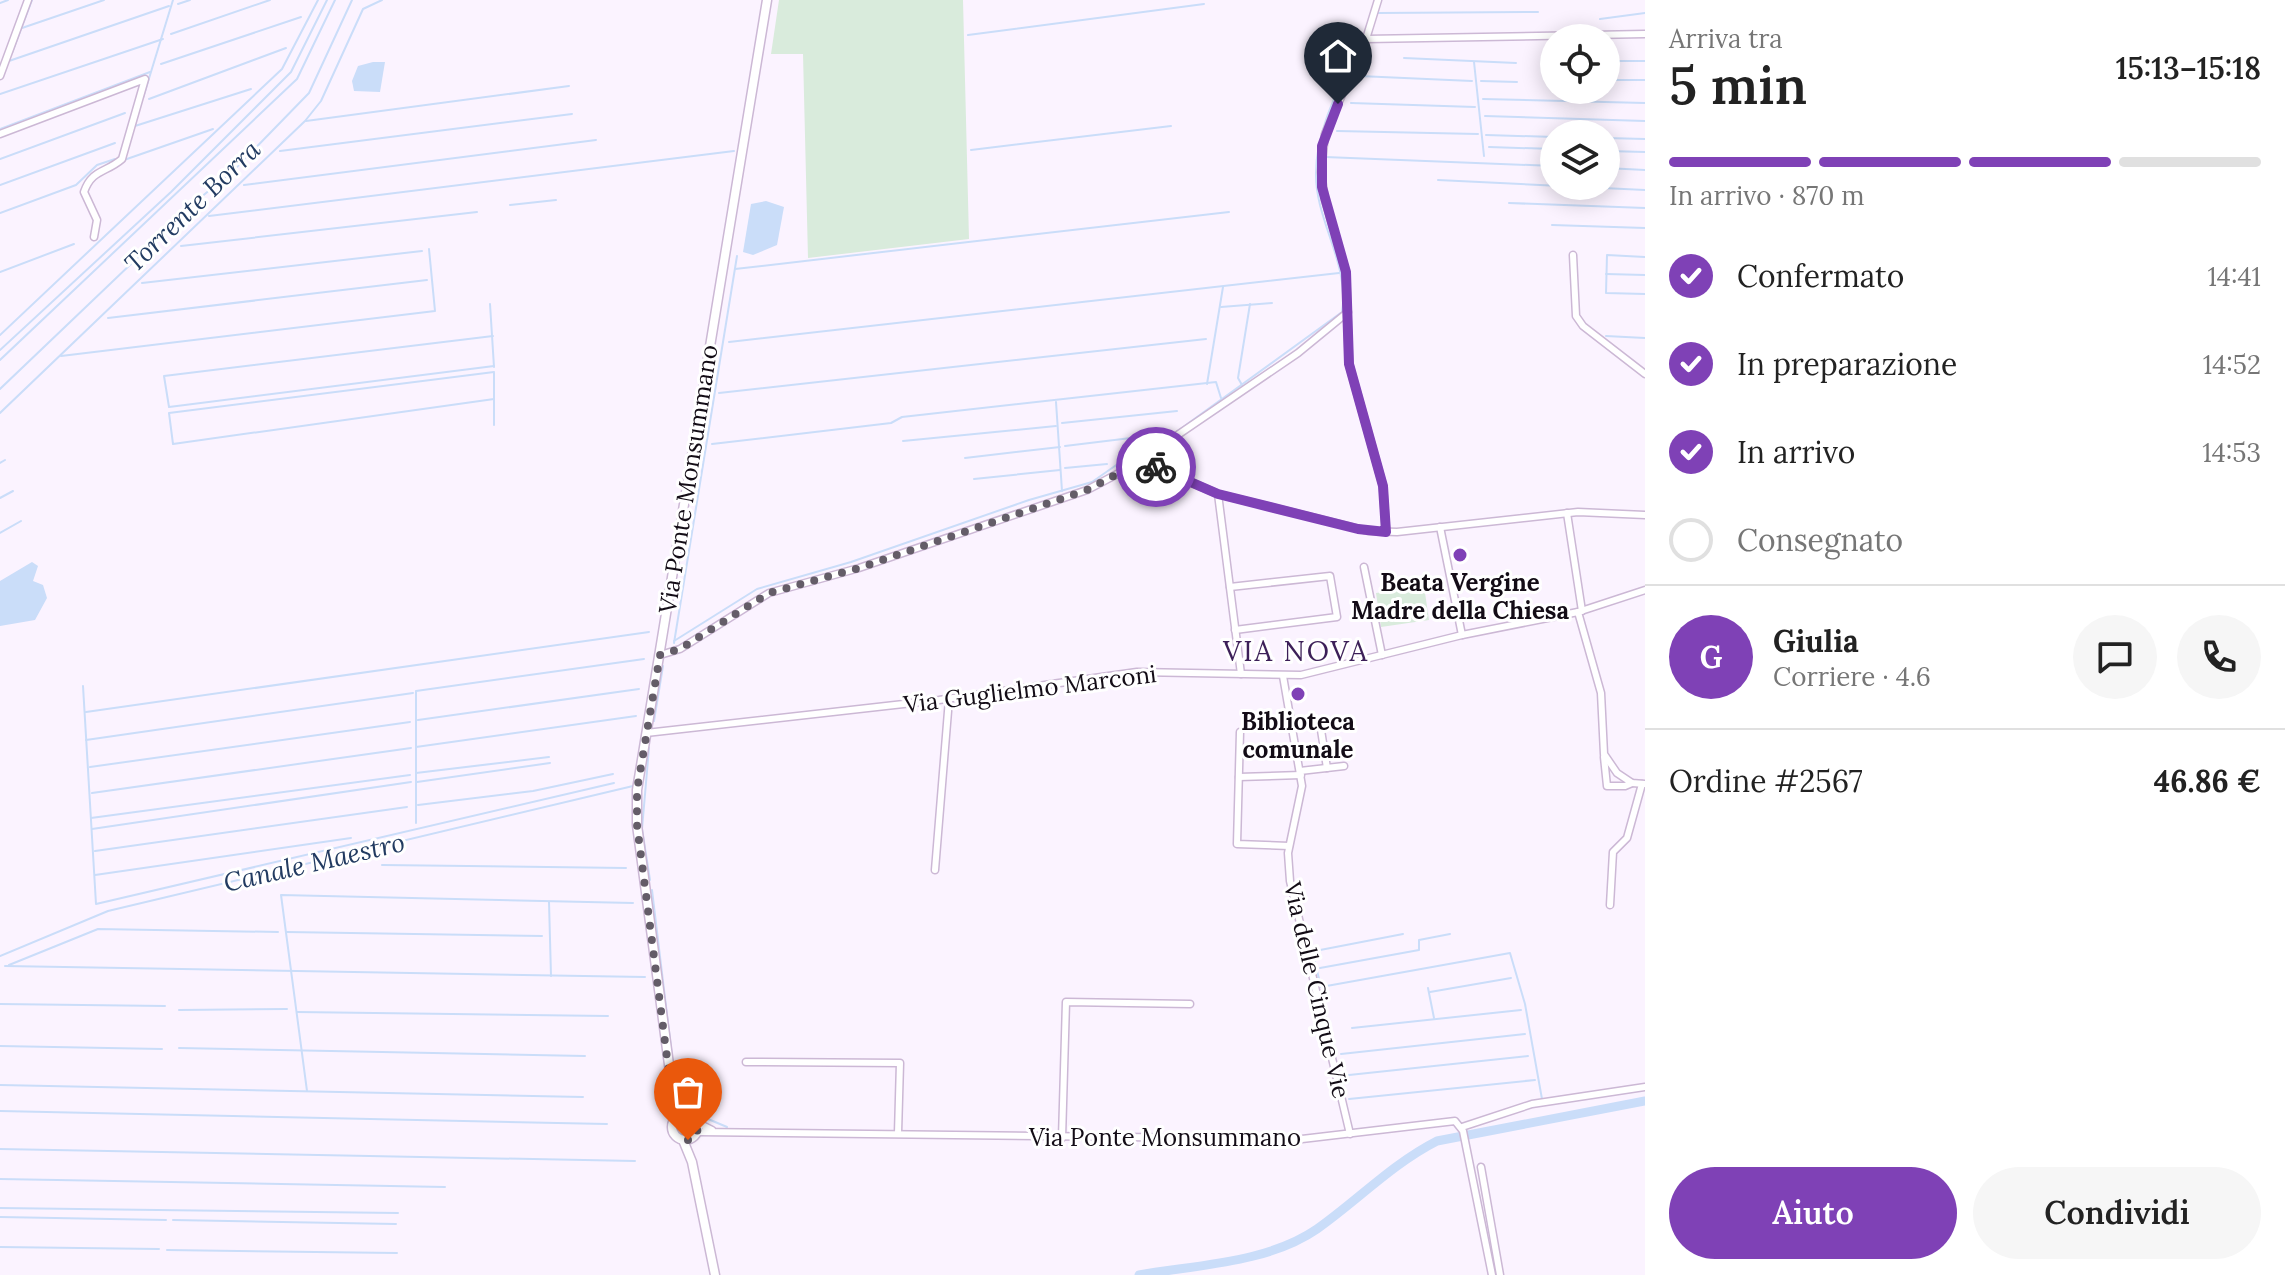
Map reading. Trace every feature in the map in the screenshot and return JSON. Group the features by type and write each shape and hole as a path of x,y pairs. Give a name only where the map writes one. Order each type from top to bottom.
{"main road":[{"name":"Via Ponte Monsummano","path":"681,1115 663,1038 637,825 637,790 767,0"},
{"path":"696,1131 681,1115 673,1131 683,1140 692,1162 715,1275"},
{"path":"683,1140 696,1131"},
{"path":"692,1162 696,1131"}],"street":[{"path":"0,76 28,0"},
{"path":"1378,0 1366,39 1325,134 1321,160 1325,200 1346,272 1351,375 1383,486 1386,532"},
{"path":"1366,39 1645,34"},
{"path":"0,134 145,79 122,159 98,169 89,178 84,192 97,220 94,237"},
{"path":"1573,255 1576,316 1583,326 1645,374"},
{"path":"660,655 680,649 769,593 859,568 1087,490 1143,464 1160,447 1298,353 1348,312"},
{"path":"1143,464 1218,494 1358,529 1386,532 1567,513 1645,515"},
{"path":"1218,494 1241,674"},
{"path":"1567,513 1580,611 1601,693 1605,784 1610,788 1644,784 1627,838 1613,852 1610,905"},
{"path":"1440,527 1462,635"},
{"path":"1364,567 1382,655"},
{"path":"1230,587 1330,576 1337,617 1235,630"},
{"name":"Via Guglielmo Marconi","path":"646,733 949,699 1137,672 1283,676 1580,611 1645,590"},
{"name":"Via delle Cinque Vie","path":"1283,676 1301,773 1288,867 1350,1134"},
{"path":"935,870 949,699"},
{"path":"1321,730 1327,768"},
{"path":"1240,732 1237,844 1289,846"},
{"path":"1604,754 1613,769 1632,783"},
{"path":"1239,777 1301,773 1344,766"},
{"path":"1062,1138 1066,1002 1190,1004"},
{"path":"746,1062 900,1063 898,1133"},
{"path":"1492,1275 1463,1129 1532,1104 1645,1087"},
{"name":"Via delle Cinque Vie","path":"1347,1115 1366,1132"},
{"name":"Via delle Cinque Vie","path":"1334,1136 1345,1124 1347,1115"},
{"name":"Via Ponte Monsummano","path":"696,1131 1302,1139 1444,1120 1455,1121 1463,1129"},
{"path":"1481,1167 1500,1275"}],"green space":[{"path":"779,0 963,0 969,239 808,258 803,54 771,54"},
{"path":"1424,586 1429,620 1381,627 1376,593"},
{"path":"685,1117 692,1120 695,1127 692,1134 685,1137 678,1134 675,1127 678,1120"}],"water":[{"path":"385,62 380,92 354,91 352,81 358,66"},
{"path":"766,201 784,207 777,245 753,255 743,252 751,204"},
{"path":"32,562 38,566 33,581 43,585 47,598 35,620 0,626 0,581"}],"waterway":[{"path":"0,3 8,0"},
{"path":"12,53 32,0"},
{"path":"22,28 104,0"},
{"path":"143,98 173,0"},
{"path":"178,4 190,0"},
{"path":"171,34 270,0"},
{"path":"0,335 282,69 318,0"},
{"path":"0,350 171,192 291,72 327,0"},
{"path":"0,360 297,79 335,0"},
{"name":"Torrente Borra","path":"0,389 200,198 234,170 309,93 352,0"},
{"path":"0,413 305,121 321,101 363,9 382,0"},
{"path":"968,35 1204,4"},
{"path":"9,61 169,6"},
{"path":"1378,13 1538,12"},
{"path":"1600,19 1645,13"},
{"path":"161,64 301,17"},
{"path":"0,94 163,39"},
{"path":"674,641 757,589 851,562 1029,500 1092,482 1122,461 1157,446 1342,312 1341,277 1317,190 1317,156 1325,123 1359,44"},
{"path":"149,99 286,48"},
{"path":"1404,58 1516,63"},
{"path":"1620,61 1645,61"},
{"path":"1474,62 1484,156"},
{"path":"0,129 150,72"},
{"path":"1359,76 1472,81"},
{"path":"1620,80 1645,80"},
{"path":"1481,81 1517,82"},
{"path":"306,121 569,86"},
{"path":"135,126 251,89"},
{"path":"1483,99 1645,103"},
{"path":"1351,103 1475,107"},
{"path":"0,159 125,113"},
{"path":"280,151 572,114"},
{"path":"1485,116 1645,121"},
{"path":"971,150 1171,126"},
{"path":"124,160 213,129"},
{"path":"1337,131 1478,134"},
{"path":"1486,135 1540,137"},
{"path":"1620,138 1645,139"},
{"path":"244,185 596,140"},
{"path":"0,185 115,143"},
{"path":"1489,147 1540,149"},
{"path":"209,216 734,151"},
{"path":"1620,151 1645,152"},
{"path":"1325,157 1540,165"},
{"path":"0,213 76,185 97,165 115,159"},
{"path":"1620,169 1645,170"},
{"path":"1438,180 1645,190"},
{"path":"510,205 556,200"},
{"path":"1509,203 1645,208"},
{"path":"181,246 477,212"},
{"path":"735,269 1229,212"},
{"path":"1552,225 1645,228"},
{"path":"0,272 74,244"},
{"path":"61,356 435,311 429,249"},
{"path":"142,283 422,251"},
{"path":"1645,257 1607,255 1606,293 1645,294"},
{"path":"674,643 737,256"},
{"path":"729,342 1339,273"},
{"path":"1606,274 1645,275"},
{"path":"108,318 427,280"},
{"path":"1207,384 1223,287"},
{"path":"1221,307 1272,303"},
{"path":"490,304 494,367"},
{"path":"1242,385 1238,378 1250,304"},
{"path":"493,336 164,376 169,407 494,366"},
{"path":"1606,336 1645,338"},
{"path":"719,393 1206,339"},
{"path":"494,372 169,413 173,444 494,399"},
{"path":"494,373 494,425"},
{"path":"712,444 891,423 902,417 1216,382 1221,398"},
{"path":"1056,402 1062,491"},
{"path":"1062,423 1177,411"},
{"path":"903,441 1056,426"},
{"path":"1065,446 1139,437"},
{"path":"965,458 1060,447"},
{"path":"0,463 5,460"},
{"path":"1065,468 1107,464"},
{"path":"974,479 1060,470"},
{"path":"0,498 13,491"},
{"path":"0,533 21,521"},
{"path":"86,712 649,632"},
{"path":"416,823 416,691 644,659"},
{"path":"654,721 663,666"},
{"path":"83,686 96,904 614,783"},
{"path":"418,720 639,689"},
{"path":"86,740 413,693"},
{"path":"416,747 636,716"},
{"path":"90,767 410,722"},
{"path":"92,793 411,748"},
{"path":"649,748 642,829 650,880"},
{"path":"416,773 549,757"},
{"path":"417,782 550,763"},
{"path":"418,805 533,791 613,774"},
{"path":"91,818 410,775"},
{"path":"92,829 411,782"},
{"name":"Canale Maestro","path":"0,956 108,911 633,786"},
{"path":"95,851 407,807"},
{"path":"95,875 351,838"},
{"path":"382,865 626,868"},
{"path":"652,890 672,1056"},
{"path":"307,1091 281,895 633,903"},
{"path":"549,902 551,976"},
{"path":"9,965 98,929 278,932"},
{"path":"287,932 542,936"},
{"path":"1308,934 1321,987 1510,953 1525,1004 1542,1099"},
{"path":"1315,951 1403,934"},
{"path":"1320,968 1419,950 1419,940 1450,934"},
{"path":"5,966 645,977"},
{"path":"1430,992 1511,978"},
{"path":"1428,988 1434,1018"},
{"path":"0,1004 165,1006"},
{"path":"179,1010 287,1009"},
{"path":"1352,1028 1521,1010"},
{"path":"297,1012 608,1016"},
{"path":"1341,1054 1525,1034"},
{"path":"0,1046 162,1049"},
{"path":"179,1048 585,1056"},
{"path":"1349,1075 1528,1056"},
{"path":"673,1067 688,1102 708,1119 727,1127"},
{"path":"1349,1099 1535,1080"},
{"path":"0,1085 583,1097"},
{"path":"1139,1275 1254,1256 1298,1240 1332,1218 1405,1160 1437,1141 1645,1101"},
{"path":"0,1111 607,1124"},
{"path":"0,1149 635,1161"},
{"path":"0,1179 445,1187"},
{"path":"0,1208 398,1213"},
{"path":"0,1217 166,1220"},
{"path":"173,1220 396,1224"},
{"path":"0,1247 159,1249"},
{"path":"167,1250 397,1253"}],"way so far":[{"path":"688,1140 699,1129 697,1120 685,1113 676,1101 669,1073 637,825 637,790 660,655 680,649 756,598 769,593 859,568 1087,490 1136,464 1156,467"}],"place":[{"name":"Beata Vergine Madre della Chiesa","path":"1460,555"},
{"name":"Biblioteca comunale","path":"1298,694"}],"district":[{"name":"VIA NOVA","path":"1296,651"}],"route":[{"path":"1156,467 1218,494 1358,529 1386,532 1383,486 1349,364 1348,282 1322,187 1322,146 1338,104"}]}
